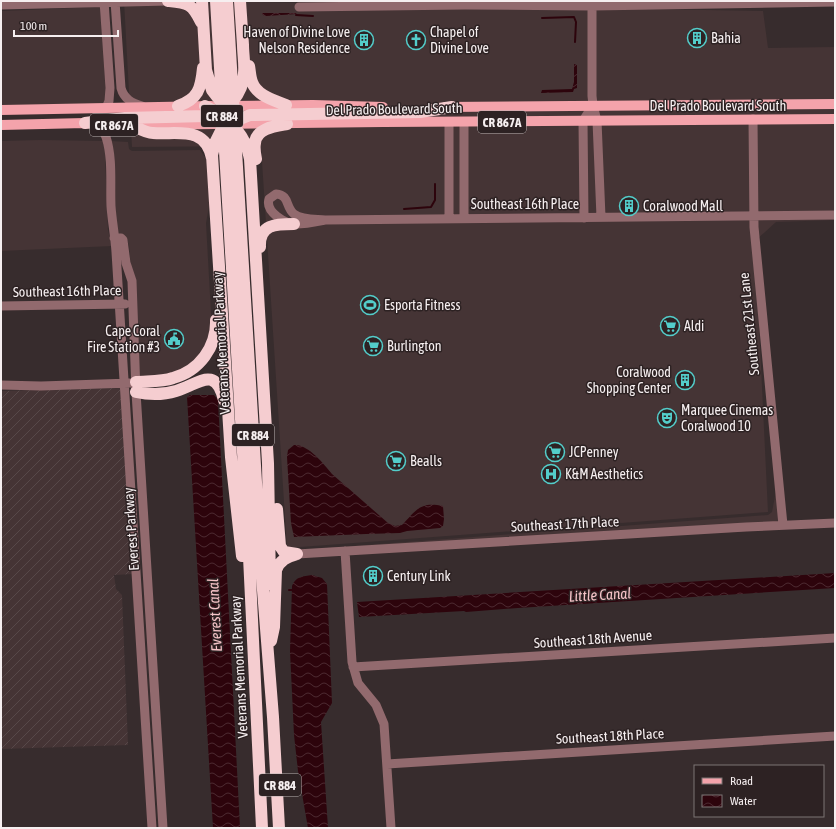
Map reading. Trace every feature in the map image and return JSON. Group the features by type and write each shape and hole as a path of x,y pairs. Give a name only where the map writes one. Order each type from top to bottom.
{"highway":[{"path":"168,1 182,2 190,5 203,25"},
{"path":"202,1 204,55 209,82 224,108 236,123 244,139 250,159 268,463 271,642 270,675"},
{"name":"Veterans Memorial Parkway","path":"216,1 223,37 233,194 265,628 270,675 279,828"},
{"name":"Veterans Memorial Parkway","path":"223,37 227,1"},
{"path":"90,123 125,118 206,116 224,108 234,100 244,78 240,1"},
{"path":"203,40 209,57 214,64 224,67 233,66 239,60 242,27"},
{"path":"242,27 252,82 257,90 263,95 286,105"},
{"path":"178,106 191,101 200,86 204,55"},
{"path":"205,106 224,108"},
{"path":"231,457 212,162 215,143 221,130 258,114 420,112 452,107"},
{"path":"254,230 258,208 255,139 259,134 267,129 286,124"},
{"path":"132,125 151,133 188,133 195,135 203,140 207,145 212,162"},
{"path":"214,186 216,173 219,170 224,167 235,166 245,169 252,190"},
{"name":"Veterans Memorial Parkway","path":"233,194 262,828"},
{"path":"132,386 166,380 187,373 203,359 211,346 216,332 210,223 214,201"},
{"path":"259,318 264,289 260,240 261,236 265,230 273,225 294,224"},
{"path":"264,378 273,440 279,542 284,552 297,554"},
{"path":"132,386 146,394 164,394 177,391 200,380 210,380 214,382 221,390 224,400 239,536 253,641"},
{"path":"271,642 274,620 276,570 278,564 284,559 297,554"},
{"name":"Veterans Memorial Parkway","path":"274,741 287,828"}],"main road":[{"name":"Del Prado Boulevard South","path":"224,108 286,105 452,107 831,104"},
{"path":"753,119 758,114 769,110 803,110 831,104"},
{"name":"CR 867A","path":"1,110 142,106 205,106"},
{"name":"Del Prado Boulevard South","path":"1,125 90,123 132,125 835,119"}],"street":[{"path":"5,4 168,1"},
{"path":"104,2 110,88 109,101 106,108"},
{"path":"115,2 121,88 128,99 134,104 142,106"},
{"path":"299,7 344,4 465,3 592,6 751,2 835,2"},
{"path":"592,6 593,105 597,121 601,217"},
{"path":"584,218 583,121 593,105"},
{"name":"Southeast 21st Lane","path":"753,119 754,215 783,525"},
{"path":"449,122 449,218"},
{"path":"464,122 464,218"},
{"name":"Everest Parkway","path":"90,123 102,129 108,146 119,304 132,386 148,581 163,828"},
{"name":"Southeast 16th Place","path":"294,224 269,209 268,202 271,196 279,194 285,197 291,211 298,216 325,220 835,215"},
{"path":"294,224 325,220"},
{"name":"Everest Parkway","path":"114,238 121,238 123,240 126,263 132,281 132,386 137,582 152,828"},
{"name":"Southeast 16th Place","path":"1,306 133,304"},
{"path":"1,385 132,386"},
{"name":"Southeast 17th Place","path":"297,554 835,523"},
{"path":"345,551 353,667 358,683 376,705 385,729 390,828"},
{"path":"137,582 148,581"},
{"name":"Southeast 18th Avenue","path":"353,667 835,638"},
{"path":"143,687 154,686"},
{"name":"Southeast 18th Place","path":"387,764 835,736"},
{"path":"147,759 159,758"}],"shaded area":[{"path":"124,1 763,11 768,48 835,47 835,220 776,222 755,241 768,512 287,548 261,146 132,147"},
{"path":"100,7 106,96 104,104 1,105 1,11"},
{"path":"1,141 103,141 105,154 108,230 112,246 1,251"},
{"path":"111,141 128,142 129,149 132,151 200,150 207,160 210,201 206,223 212,331 200,357 173,375 140,378 129,246 127,239 117,234"},
{"path":"121,388 133,574 114,575 116,589 122,595 128,745 1,749 1,391"},
{"path":"778,481 781,525 775,530 553,541 299,550 768,515 772,512"}],"water":[{"path":"262,13 295,13 297,14 266,16"},
{"path":"574,64 577,65 577,88 574,89 573,92 541,93 542,90 572,89 574,82"},
{"name":"Everest Canal","path":"190,395 214,395 218,400 240,828 213,828 187,397"},
{"path":"294,445 305,448 315,455 332,474 388,523 395,526 402,525 419,508 428,505 435,505 443,506 443,526 440,528 400,533 294,537 291,523 287,457 288,450"},
{"name":"Little Canal","path":"835,573 835,588 466,612 359,617 357,602"},
{"path":"312,575 322,578 327,584 332,703 321,722 328,828 308,828 298,771 294,735 290,651 292,586 297,579"}],"waterway":[{"path":"296,15 313,16"},
{"path":"542,18 574,17 576,22 575,42"},
{"path":"404,209 431,207 435,200 435,184"}],"place":[{"name":"Bahia","path":"697,38"},
{"name":"Haven of Divine Love Nelson Residence","path":"364,40"},
{"name":"Chapel of Divine Love","path":"416,40"},
{"name":"Coralwood Mall","path":"629,206"},
{"name":"Esporta Fitness","path":"370,305"},
{"name":"Aldi","path":"670,326"},
{"name":"Cape Coral Fire Station #3","path":"174,339"},
{"name":"Burlington","path":"373,346"},
{"name":"Coralwood Shopping Center","path":"685,380"},
{"name":"Marquee Cinemas Coralwood 10","path":"667,418"},
{"name":"JCPenney","path":"555,452"},
{"name":"Bealls","path":"396,461"},
{"name":"K&M Aesthetics","path":"551,474"},
{"name":"Century Link","path":"373,576"}]}
